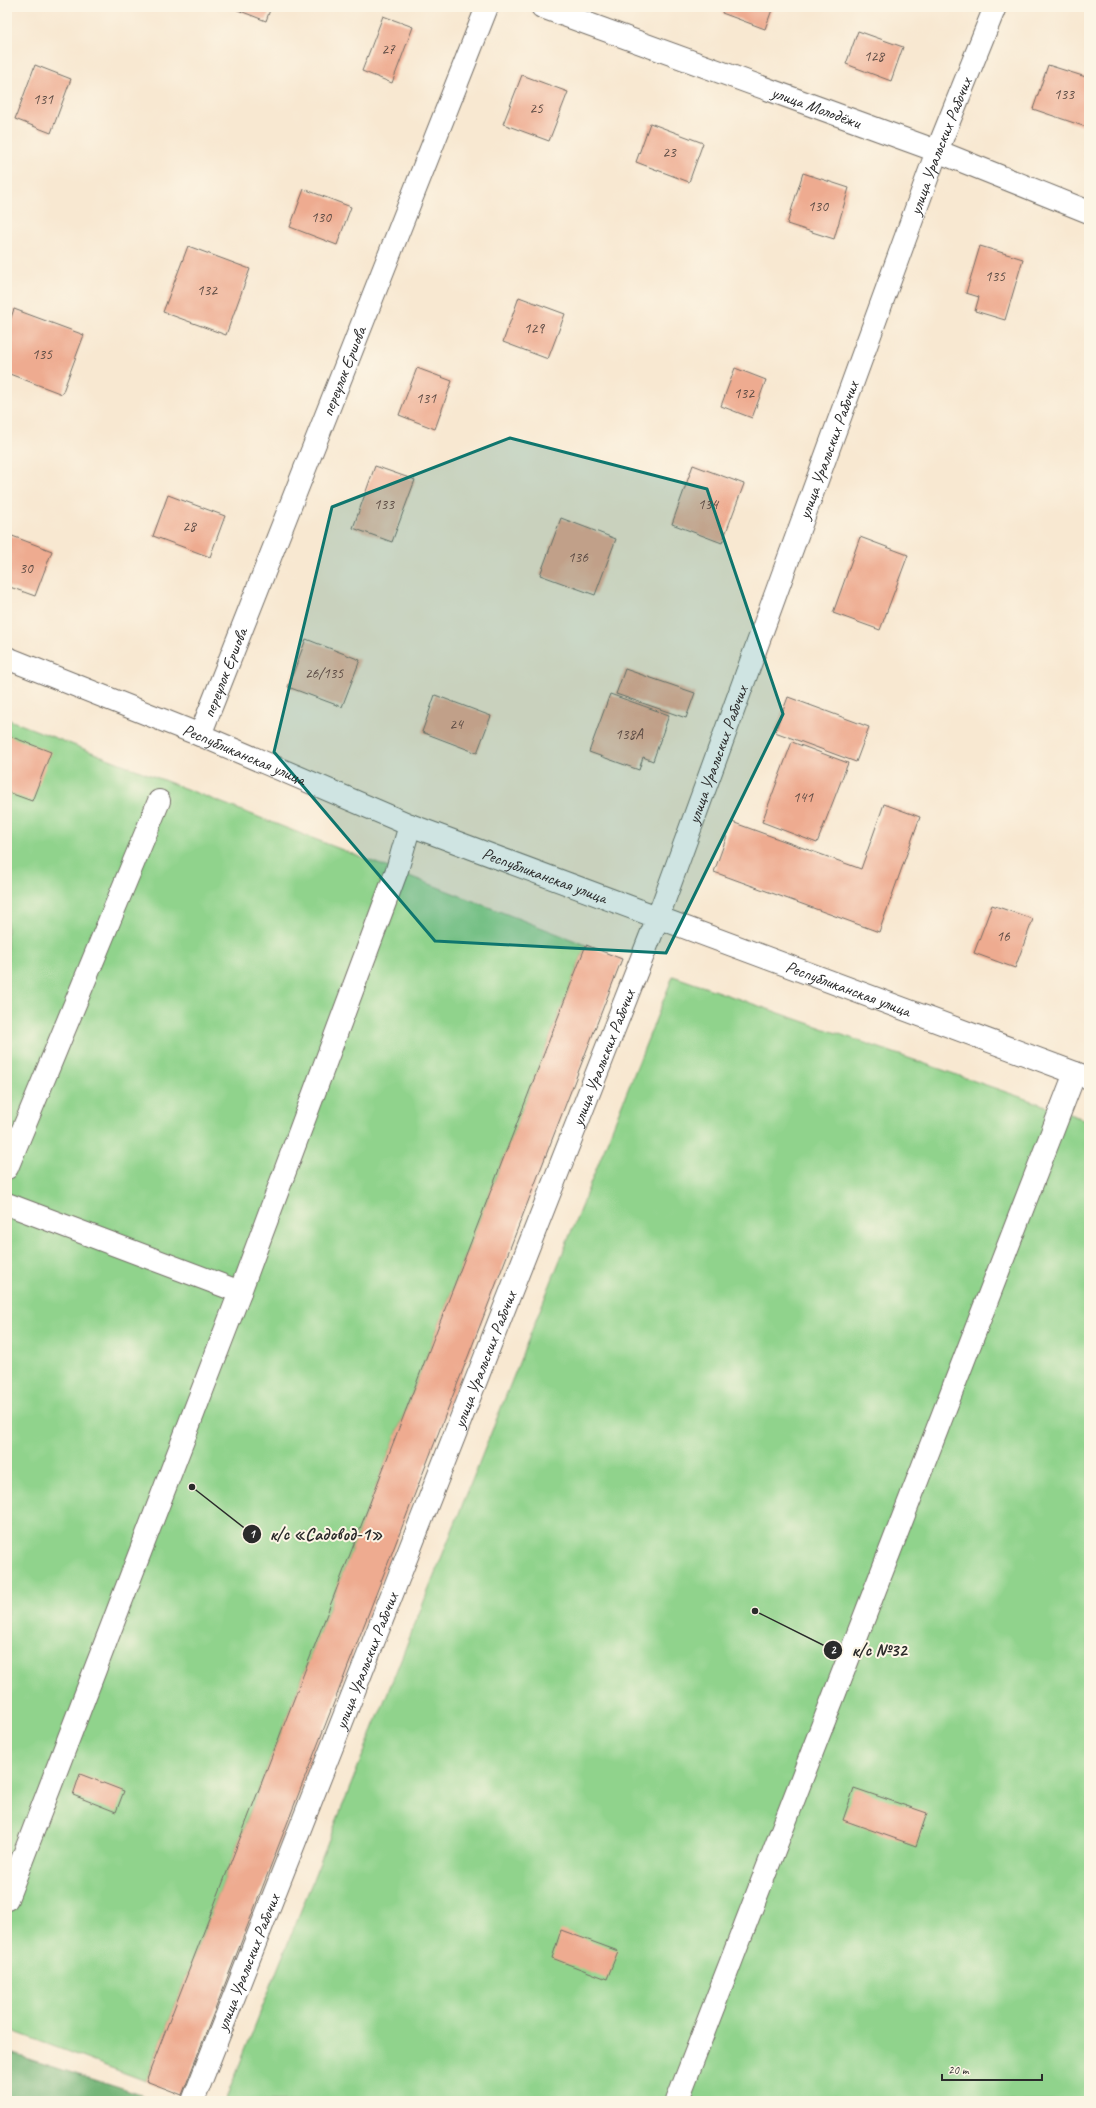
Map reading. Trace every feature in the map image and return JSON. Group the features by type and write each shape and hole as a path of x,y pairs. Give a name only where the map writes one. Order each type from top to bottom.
{"street":[{"name":"переулок Ершова","path":"200,735 487,7"},
{"name":"улица Молодёжи","path":"542,7 937,151 1089,212"},
{"name":"улица Уральских Рабочих","path":"193,2101 658,917 937,151 994,7"},
{"name":"Республиканская улица","path":"7,658 200,735 410,825 1082,1075"},
{"path":"7,1168 159,801"},
{"path":"7,1899 240,1292 397,870 410,825"},
{"path":"677,2101 1082,1075"},
{"path":"7,1204 240,1292"}],"highlighted area":[{"path":"510,438 707,489 783,714 666,953 435,941 274,752 332,507"}],"green space":[{"path":"7,719 586,945 146,2081 7,2029"},
{"path":"673,976 1089,1121 1089,2101 225,2101"},
{"path":"7,2052 160,2101 7,2101"}],"building":[{"path":"230,7 271,7 266,21"},
{"path":"724,7 773,7 765,29 722,13"},
{"path":"383,16 413,27 392,83 362,71"},
{"path":"858,31 903,47 891,81 846,64"},
{"path":"35,65 71,79 51,133 15,119"},
{"path":"1048,65 1089,78 1089,128 1033,109"},
{"path":"522,75 568,92 549,141 503,124"},
{"path":"650,123 703,143 689,182 636,162"},
{"path":"803,173 849,188 834,239 787,224"},
{"path":"304,189 351,207 337,245 290,227"},
{"path":"188,246 250,269 226,335 163,312"},
{"path":"980,246 1023,259 1005,320 975,311 979,297 966,293"},
{"path":"519,297 565,314 548,359 503,342"},
{"path":"14,309 84,335 62,394 7,373 7,329"},
{"path":"417,368 452,381 435,429 399,415"},
{"path":"735,368 766,380 752,418 721,406"},
{"path":"693,465 744,484 722,543 672,524"},
{"path":"375,466 415,480 392,542 353,528"},
{"path":"168,495 225,516 210,557 153,536"},
{"path":"561,518 616,539 595,595 540,575"},
{"path":"7,534 52,551 35,596 7,586"},
{"path":"860,537 908,555 880,630 833,613"},
{"path":"306,639 360,660 342,707 288,687"},
{"path":"625,669 695,693 686,718 616,694"},
{"path":"610,694 669,715 653,761 643,757 639,770 589,752"},
{"path":"435,695 491,716 477,753 422,732"},
{"path":"788,697 869,727 856,762 775,732"},
{"path":"7,735 51,752 32,801 7,792"},
{"path":"792,742 848,763 817,843 762,822"},
{"path":"884,804 920,817 879,932 714,872 732,822 861,869"},
{"path":"992,905 1033,919 1015,968 974,953"},
{"path":"586,945 622,959 182,2095 146,2081"},
{"path":"80,1774 124,1791 116,1812 73,1795"},
{"path":"854,1788 927,1813 916,1846 843,1820"},
{"path":"561,1930 618,1951 607,1979 552,1958"}],"place":[{"name":"к/с «Садовод-1»","path":"192,1487"},
{"name":"к/с №32","path":"755,1611"}]}
